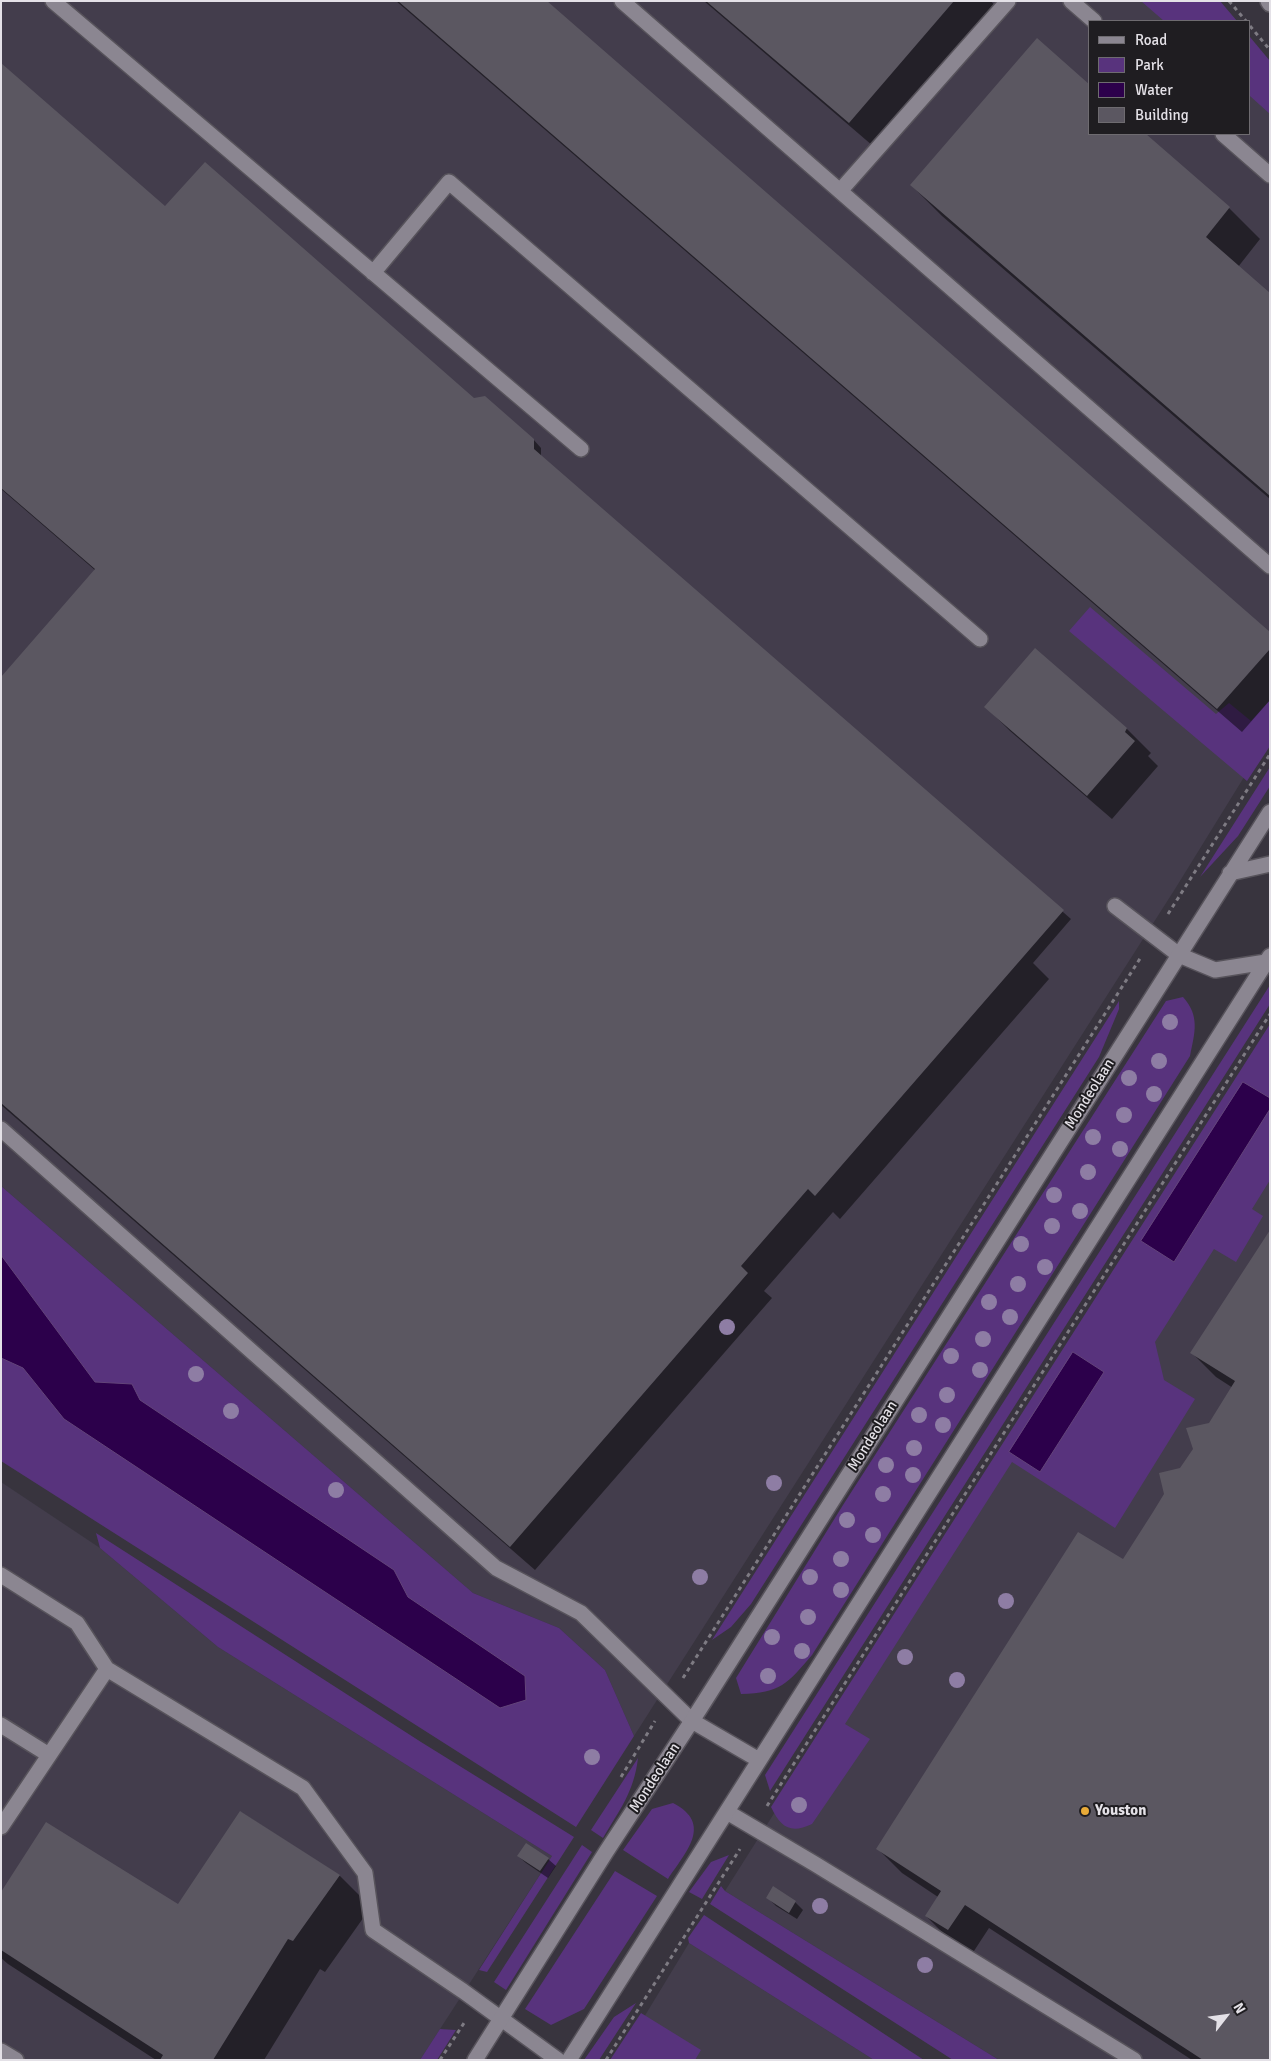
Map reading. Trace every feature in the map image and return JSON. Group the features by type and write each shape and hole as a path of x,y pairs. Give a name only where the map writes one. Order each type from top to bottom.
{"street":[{"path":"53,1 581,449"},
{"path":"622,1 1270,566"},
{"path":"840,191 1008,1"},
{"path":"1071,1 1093,20"},
{"path":"1223,135 1270,175"},
{"path":"373,273 449,182 980,639"},
{"name":"Mondeolaan","path":"475,2060 1270,812"},
{"path":"1230,873 1270,864"},
{"path":"1115,906 1179,954 1215,970 1268,959"},
{"path":"569,2060 1268,959"},
{"path":"1,1129 496,1568 581,1613 692,1721 759,1760"},
{"path":"1,1575 77,1623 107,1669 303,1788 365,1873 373,1930 558,2060"},
{"path":"1,1827 107,1669"},
{"path":"1,1726 49,1755"},
{"path":"727,1812 1134,2060"},
{"path":"1,2051 16,2060"}],"path":[{"path":"1229,1 1245,20"},
{"path":"1251,27 1270,50"},
{"path":"619,1781 669,1698 1270,754"},
{"path":"606,2060 1270,1014"},
{"path":"440,2060 477,2002"}],"shaded area":[{"path":"1,1 1183,1 1199,20 1088,20 1088,135 1251,135 1251,80 1270,102 1270,735 1175,889 634,1736 605,1670 559,1628 473,1593 1,1186"},
{"path":"1270,1029 1270,2060 999,2060 725,1891"},
{"path":"1,1482 100,1548 218,1647 552,1856 420,2060 1,2060"},
{"path":"689,1943 874,2060 618,2060"}],"green space":[{"path":"1141,1 1220,1 1236,20 1163,20"},
{"path":"1251,38 1270,61 1270,114 1251,97"},
{"path":"1090,607 1216,714 1229,703 1251,721 1270,700 1270,746 1247,781 1069,631"},
{"path":"1270,767 1270,786 1238,836 1200,877"},
{"path":"1270,985 1270,1004 770,1791 765,1775"},
{"path":"1183,997 1192,1011 1195,1025 1190,1056 812,1655 782,1685 765,1692 741,1694 736,1678 843,1505 1166,1001"},
{"path":"1119,1001 1119,1009 1099,1057 751,1604 731,1627 712,1640"},
{"path":"1270,1024 1270,1180 1252,1209 1263,1216 1236,1262 1214,1249 1155,1342 1164,1380 1195,1399 1115,1528 1012,1462 845,1724 870,1739 812,1824 798,1829 787,1827 779,1820 771,1807"},
{"path":"1,1186 473,1593 559,1628 605,1670 634,1736 576,1827 1,1461"},
{"path":"96,1533 421,1742 574,1837 487,1972 479,1970 552,1856 218,1647 100,1548"},
{"path":"638,1758 630,1791 603,1838 591,1830"},
{"path":"673,1803 685,1811 692,1820 694,1829 688,1849 668,1879 623,1850 652,1809"},
{"path":"582,1845 592,1852 506,1990 494,1982"},
{"path":"729,1855 702,1899 689,1892 711,1862"},
{"path":"615,1871 657,1896 584,2009 551,2025 525,2009"},
{"path":"721,1886 725,1891 999,2060 953,2060 710,1904"},
{"path":"704,1915 924,2060 874,2060 689,1943 688,1938"},
{"path":"636,2003 599,2060 584,2060 614,2017"},
{"path":"641,2013 701,2050 695,2060 610,2060"},
{"path":"440,2029 456,2030 437,2060 420,2060"}],"water":[{"path":"1243,1082 1270,1098 1270,1109 1174,1262 1141,1241"},
{"path":"1,1255 95,1382 132,1384 140,1400 394,1570 408,1597 525,1676 526,1700 500,1708 64,1419 23,1368 1,1358"},
{"path":"1073,1352 1104,1372 1040,1472 1009,1452"}],"building":[{"path":"398,1 547,1 1270,632 1270,649 1217,709"},
{"path":"706,1 954,1 849,123"},
{"path":"1037,38 1088,83 1088,135 1147,135 1230,207 1206,237 1270,293 1270,496 910,185"},
{"path":"1,63 165,206 205,162 474,398 485,396 534,439 534,449 1064,910 815,1196 808,1189 741,1266 748,1273 510,1547 1,1103 1,677 95,569 1,488"},
{"path":"1035,648 1127,728 1125,732 1135,741 1087,796 984,707"},
{"name":"Youston","path":"1270,1230 1270,2060 1203,2060 965,1905 948,1930 925,1916 941,1891 876,1849 1078,1532 1123,1559 1153,1512 1164,1494 1159,1473 1180,1468 1193,1449 1186,1428 1209,1423 1235,1381 1190,1353"},
{"path":"240,1811 340,1875 293,1941 288,1939 213,2060 160,2060 163,2055 1,1950 1,1892 46,1822 178,1904"},
{"path":"526,1843 549,1858 540,1871 517,1856"},
{"path":"773,1886 796,1901 789,1913 766,1898"}],"place":[{"name":"Youston","path":"1085,1811"}]}
